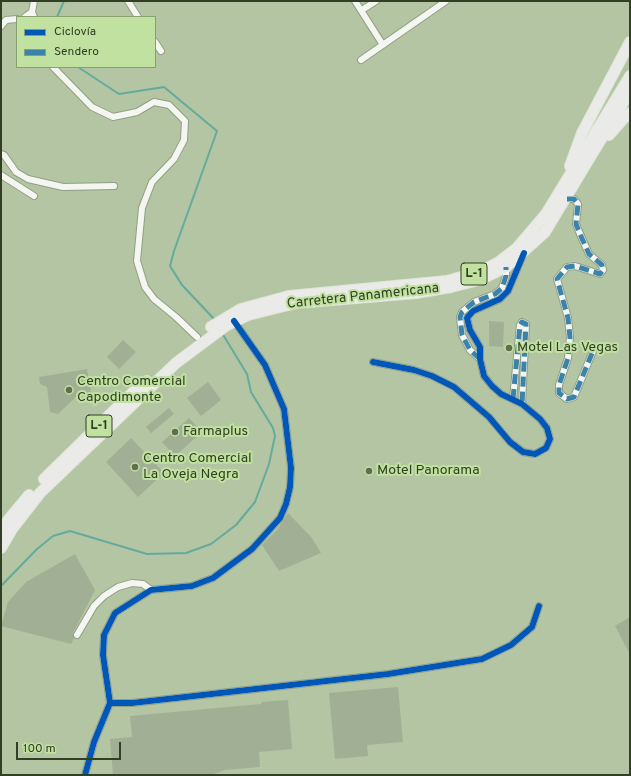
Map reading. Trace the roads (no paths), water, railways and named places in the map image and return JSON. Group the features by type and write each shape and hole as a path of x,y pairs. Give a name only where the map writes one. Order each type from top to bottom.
{"main road":[{"path":"563,186 582,133 630,42"},
{"name":"Carretera Panamericana","path":"228,322 241,309 289,296 448,281 482,271 499,262 524,240 546,214 630,76"},
{"name":"Carretera Panamericana","path":"1,532 9,519 34,490 130,395 197,338 228,322 248,315 296,303 416,294 479,280 506,267 524,253 545,232 567,199 585,165 630,91"},
{"path":"585,165 623,119 630,113"},
{"name":"Carretera Panamericana","path":"1,548 12,528 40,493 134,401 210,332"}],"street":[{"path":"33,14 34,1"},
{"path":"128,1 137,16"},
{"path":"355,1 383,45"},
{"path":"362,10 376,1"},
{"path":"361,60 446,1"},
{"path":"1,26 6,20 16,19"},
{"path":"156,44 160,51"},
{"path":"54,68 92,107 114,117 137,112 154,102 169,106 185,121 184,140 174,159 152,182 142,208 137,261 145,287 154,299 176,317 197,338"},
{"path":"1,154 4,155 16,172 28,179 63,187 114,186"},
{"path":"1,175 34,196"},
{"path":"567,199 574,199 578,204 576,224 584,246 589,254 602,265 603,270 600,274 575,266 567,267 557,279 568,318 570,337 568,358 559,385 559,393 567,399 574,397 593,351"},
{"path":"373,362 414,370 432,376 454,387 489,417 523,452 535,454 546,448 550,439 547,428 540,419 522,404 501,394 484,376 480,359 480,347 470,330 467,318 473,310 500,298 508,291 524,253"},
{"path":"480,359 470,350 462,335 460,317 462,312 474,302 495,294 502,288 506,276 506,267"},
{"path":"85,775 94,742 110,703 103,655 104,635 115,612 151,590 192,586 213,578 252,549 280,518 286,504 290,487 291,468 284,409 265,365 228,322"},
{"path":"513,399 520,325 522,322 526,324 522,404"},
{"path":"77,636 94,606 104,596 118,587 132,583 143,584 151,590"},
{"path":"110,703 132,703 388,674 482,659 511,646 532,627 539,606"}],"waterway":[{"path":"57,16 64,1"},
{"path":"80,68 119,94 164,87 217,131 170,266 182,285 215,320"},
{"path":"1,586 37,549 53,536 70,531 147,554 186,553 211,544 236,525 255,502 269,464 275,436 273,428 251,392 247,374 222,333"}],"place":[{"name":"Motel Las Vegas","path":"509,348"},
{"name":"Centro Comercial Capodimonte","path":"69,390"},
{"name":"Farmaplus","path":"175,432"},
{"name":"Centro Comercial La Oveja Negra","path":"135,467"},
{"name":"Motel Panorama","path":"369,471"}]}
